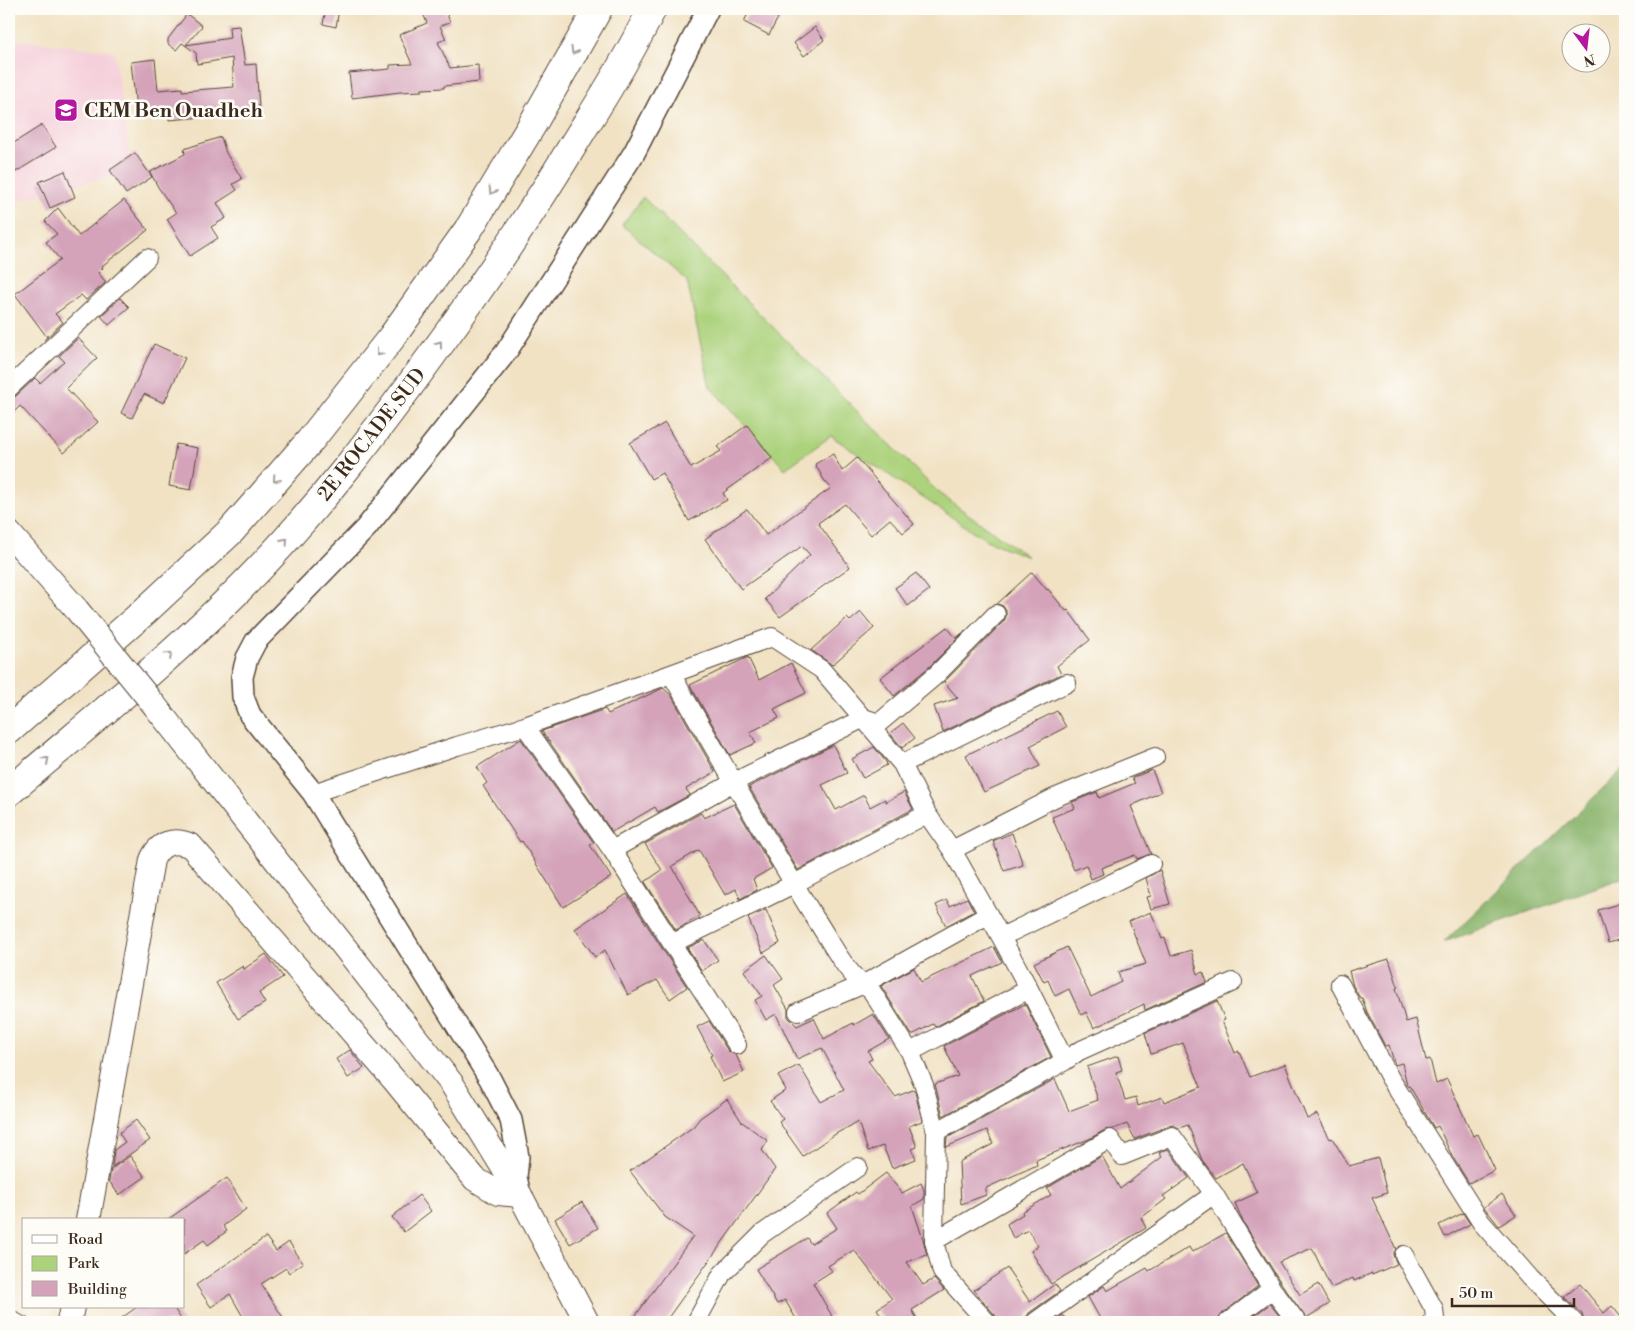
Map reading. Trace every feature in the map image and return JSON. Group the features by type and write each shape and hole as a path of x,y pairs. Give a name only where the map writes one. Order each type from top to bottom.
{"highway":[{"path":"9,730 144,612 231,531 309,442 392,337 470,227 532,125 598,9"},
{"name":"2E ROCADE SUD","path":"9,792 159,664 223,606 283,544 340,478 386,419 509,247 593,114 639,36 652,9"}],"main road":[{"path":"9,533 77,610 155,706 452,1084 520,1196 587,1322"},
{"path":"88,1218 152,860 160,846 176,841 191,846 395,1081 474,1179 498,1193 520,1196"},
{"path":"69,1322 72,1308"}],"street":[{"path":"520,1196 516,1177 518,1157 511,1120 490,1079 313,793 250,715 243,697 242,677 247,658 256,641 366,528 506,352 634,153 708,9"},
{"path":"9,388 147,258"},
{"path":"612,850 734,782 864,718 879,723 936,674 996,614"},
{"path":"313,793 525,726 772,637 822,670 902,764 928,814 952,850 1029,989 1064,1061"},
{"path":"672,674 794,884 841,958 862,985 870,990 910,1052 924,1085 936,1132 934,1241 942,1272 987,1322"},
{"path":"902,764 1067,683"},
{"path":"525,726 612,850 736,1045"},
{"path":"952,850 1054,798 1154,757"},
{"path":"672,943 794,884 928,814"},
{"path":"1000,937 1151,864"},
{"path":"798,1012 862,985 988,915"},
{"path":"936,1132 1079,1051 1233,982"},
{"path":"1340,984 1390,1078 1482,1222 1530,1278 1574,1322"},
{"path":"910,1052 1029,989"},
{"path":"934,1241 1110,1139 1122,1156 1172,1136 1214,1194 1272,1289 1297,1322"},
{"path":"696,1322 722,1274 762,1234 858,1167"},
{"path":"1035,1322 1214,1194"},
{"path":"1404,1254 1434,1310 1435,1319 1433,1322"},
{"path":"1228,1322 1272,1289"}],"lane":[{"path":"9,1314 24,1322"}],"shaded area":[{"name":"CEM Ben Ouadheh","path":"9,39 114,51 132,170 9,203"}],"green space":[{"path":"643,197 940,494 1028,557 986,540 831,436 785,469 710,387 687,281 622,225"},
{"path":"1625,767 1625,877 1444,942"}],"building":[{"path":"326,9 339,9 336,27 323,24"},
{"path":"421,9 445,9 450,22 440,26 446,39 438,42 450,68 478,65 479,82 444,86 444,88 422,89 422,91 352,98 349,73 390,69 390,65 412,64 399,35 427,23"},
{"path":"750,9 762,9 778,18 769,35 744,22"},
{"path":"187,14 202,26 186,45 230,38 229,27 239,26 245,65 256,64 259,108 250,109 250,113 169,120 168,113 137,117 131,62 155,59 158,90 182,88 182,91 234,87 232,58 197,64 196,53 182,43 176,50 168,44 168,39"},
{"path":"815,27 824,40 804,56 794,43"},
{"path":"42,125 56,147 16,172 9,161 9,146"},
{"path":"221,137 226,153 242,179 233,184 237,190 217,203 226,218 211,227 218,238 190,256 167,219 176,213 150,172 185,154 184,149"},
{"path":"135,153 152,177 126,194 110,170"},
{"path":"65,171 75,197 50,208 39,182"},
{"path":"124,200 148,230 102,266 103,268 98,273 106,282 86,300 81,295 55,314 63,322 44,340 47,337 15,294 60,260 46,242 57,234 45,221 58,208 79,236"},
{"path":"120,298 129,307 109,325 101,316"},
{"path":"78,338 97,358 66,388 98,422 64,453 20,406 9,417 9,398 16,396 35,378 40,383 64,361 59,356"},
{"path":"154,344 185,358 164,403 144,394 132,418 121,413"},
{"path":"665,423 691,468 721,451 717,447 747,425 772,458 723,493 727,500 689,521 662,473 651,479 630,443"},
{"path":"176,444 198,448 191,490 169,486"},
{"path":"833,454 842,471 857,458 914,524 903,533 890,519 871,535 845,504 818,523 850,567 780,617 765,599 810,555 802,546 741,589 705,539 747,509 766,535 831,488 815,464"},
{"path":"1032,572 1066,611 1068,610 1090,640 1057,666 1061,674 943,732 934,706 958,698 944,682 1004,621 1006,611 1003,606 997,604"},
{"path":"916,573 929,590 908,606 895,588"},
{"path":"861,612 874,628 832,665 811,650 847,618 850,621"},
{"path":"947,627 956,638 965,631 929,667 894,696 880,678"},
{"path":"748,657 759,680 791,663 806,693 774,709 779,718 750,732 756,743 730,755 690,685"},
{"path":"663,688 671,695 715,772 686,789 690,795 658,812 655,807 612,832 542,731 605,709 608,714"},
{"path":"1057,711 1066,727 1030,746 1040,766 984,792 966,755"},
{"path":"903,723 915,738 902,748 890,733"},
{"path":"521,739 594,843 590,845 611,877 563,907 522,841 520,842 483,786 487,783 477,767"},
{"path":"833,745 847,773 822,785 836,810 864,795 870,807 885,799 886,802 904,792 913,809 798,870 749,787"},
{"path":"874,747 887,765 863,778 852,759"},
{"path":"1152,770 1161,792 1131,806 1151,854 1137,859 1135,855 1101,868 1103,874 1091,879 1086,865 1074,870 1052,817 1075,808 1072,802 1097,792 1099,798 1135,783 1132,778"},
{"path":"734,804 772,868 753,879 757,890 740,899 736,889 725,895 699,850 672,866 700,916 676,930 645,882 662,870 645,844 701,813 704,818"},
{"path":"1012,833 1023,865 1004,871 993,841"},
{"path":"1160,870 1170,904 1151,909 1147,897 1151,896 1146,878"},
{"path":"627,894 687,987 670,999 657,980 628,995 605,950 595,957 575,929"},
{"path":"967,898 974,911 946,926 936,905 947,900 950,906"},
{"path":"1625,902 1625,938 1608,943 1598,910"},
{"path":"766,910 780,943 763,953 748,918"},
{"path":"1151,912 1162,939 1165,938 1171,956 1191,950 1198,974 1203,972 1207,982 1145,1010 1144,1004 1094,1028 1086,1012 1081,1015 1069,989 1055,996 1048,980 1044,982 1034,963 1067,947 1091,997 1121,982 1118,972 1146,964 1129,921"},
{"path":"704,940 718,960 702,971 687,948"},
{"path":"994,947 1002,962 972,976 984,1001 935,1027 933,1024 912,1035 881,986 914,968 921,982"},
{"path":"266,954 283,977 259,993 265,1003 238,1019 216,983 243,966 244,969"},
{"path":"766,955 783,979 774,985 788,1009 788,1017 797,1026 814,1018 824,1039 873,1014 889,1039 868,1051 872,1059 868,1061 895,1097 913,1090 915,1092 922,1121 909,1126 917,1147 912,1149 916,1159 892,1168 883,1146 868,1151 858,1122 837,1133 803,1156 779,1122 783,1119 770,1101 786,1090 778,1076 799,1065 821,1102 844,1090 822,1048 797,1059 776,1014 766,1020 755,1000 762,996 744,971"},
{"path":"1389,959 1406,1022 1416,1019 1426,1060 1430,1059 1436,1084 1447,1079 1473,1136 1478,1134 1495,1170 1469,1183 1452,1156 1438,1126 1434,1128 1407,1085 1402,1063 1395,1065 1389,1045 1385,1046 1367,1012 1362,998 1360,998 1353,986 1349,971"},
{"path":"1217,1001 1225,1020 1222,1021 1235,1053 1239,1051 1250,1077 1285,1064 1307,1119 1317,1114 1330,1139 1332,1138 1349,1166 1378,1158 1387,1193 1372,1198 1396,1249 1393,1255 1397,1264 1354,1281 1353,1278 1331,1288 1312,1248 1279,1262 1300,1295 1318,1284 1329,1304 1306,1318 1281,1283 1243,1222 1235,1203 1257,1193 1243,1163 1216,1178 1202,1160 1188,1125 1179,1128 1173,1125 1168,1126 1135,1139 1127,1124 1105,1130 1089,1139 1036,1160 1037,1165 986,1188 986,1195 961,1204 959,1162 993,1144 987,1130 946,1147 947,1138 1055,1079 1069,1111 1098,1100 1087,1067 1118,1056 1122,1070 1116,1072 1125,1100 1136,1097 1138,1106 1162,1097 1164,1102 1201,1087 1183,1043 1151,1054 1145,1033"},
{"path":"1025,1004 1051,1057 943,1116 935,1084 958,1076 944,1046"},
{"path":"709,1021 728,1051 736,1055 744,1072 722,1082 710,1056 712,1055 697,1027"},
{"path":"350,1050 364,1068 348,1078 336,1059"},
{"path":"727,1099 742,1122 768,1141 762,1150 775,1169 665,1322 631,1322 693,1236 665,1217 630,1171 693,1127 700,1118"},
{"path":"136,1120 150,1140 112,1167 114,1150 125,1142 119,1133"},
{"path":"1168,1149 1189,1178 1163,1196 1166,1199 1141,1218 1146,1228 1051,1284 1031,1251 1038,1246 1028,1230 1013,1238 1007,1224 1023,1214 1022,1212 1051,1195 1047,1188 1102,1156 1120,1189 1162,1157 1159,1153"},
{"path":"130,1156 145,1177 119,1195 109,1181 111,1169"},
{"path":"886,1173 902,1193 921,1183 924,1190 924,1199 912,1206 927,1255 907,1262 923,1285 934,1279 944,1290 912,1310 919,1322 885,1322 877,1309 892,1299 854,1250 828,1266 832,1271 813,1283 832,1316 820,1322 798,1322 785,1300 777,1304 756,1269 807,1238 811,1244 837,1228 827,1213 856,1192 858,1194"},
{"path":"227,1178 246,1209 223,1226 227,1231 208,1245 204,1240 185,1253 185,1218 170,1218"},
{"path":"1502,1194 1516,1215 1499,1226 1484,1207"},
{"path":"419,1195 431,1211 404,1232 392,1217"},
{"path":"582,1202 598,1228 570,1244 555,1219"},
{"path":"1463,1213 1470,1224 1445,1237 1439,1225"},
{"path":"1226,1233 1258,1286 1222,1314 1218,1322 1102,1322 1088,1297 1104,1286 1107,1291 1147,1268 1149,1271 1189,1247 1192,1252"},
{"path":"266,1237 276,1251 289,1242 303,1263 289,1273 286,1268 261,1284 286,1322 246,1322 230,1294 211,1307 196,1285"},
{"path":"1007,1268 1030,1302 1055,1284 1060,1291 1029,1313 1024,1322 997,1322 995,1315 974,1290"},
{"path":"1580,1284 1604,1313 1612,1306 1625,1322 1584,1322 1582,1314 1564,1297"},
{"path":"1270,1304 1284,1322 1245,1322"},
{"path":"136,1308 174,1308 183,1322 116,1322"},
{"path":"1063,1315 1069,1322 1053,1322"}],"place":[{"name":"CEM Ben Ouadheh","path":"66,110"}]}
